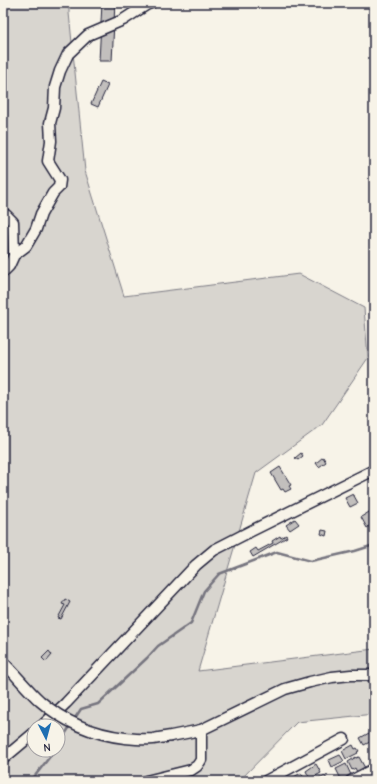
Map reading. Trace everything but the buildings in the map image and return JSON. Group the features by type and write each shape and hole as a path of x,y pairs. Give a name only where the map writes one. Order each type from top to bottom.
{"street":[{"path":"14,255 26,246 36,229 41,214 53,193 59,187 60,180 48,161 51,141 50,122 54,108 55,86 68,54 88,35 123,20 151,3"},
{"path":"3,214 13,222 14,255 9,266 3,272"},
{"path":"50,718 196,565 214,550 374,470"},
{"path":"4,663 40,700 70,722 102,734 137,739 152,739 201,730 285,689 310,682 332,677 374,675"},
{"path":"146,781 192,770 197,766 201,760 201,730"},
{"path":"266,781 344,738"},
{"path":"3,759 26,740"},
{"path":"352,781 374,769"}],"shaded area":[{"path":"3,3 69,3 85,171 124,296 299,274 364,308 368,358 322,425 256,473 198,671 374,649 374,714 297,722 239,781 3,781"}],"waterway":[{"path":"73,721 81,709 98,704 158,646 191,623 204,591 219,574 277,552 311,561 374,545"},
{"path":"66,733 71,725"},
{"path":"31,781 49,758"}]}
